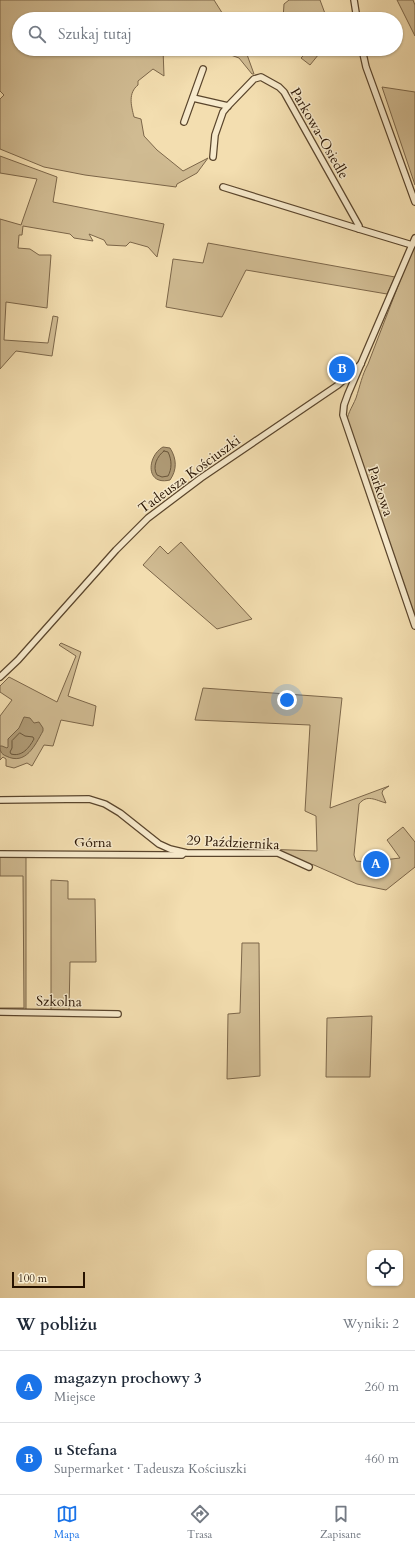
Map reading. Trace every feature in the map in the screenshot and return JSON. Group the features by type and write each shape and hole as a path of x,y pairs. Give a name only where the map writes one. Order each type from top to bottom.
{"street":[{"path":"354,0 356,12"},
{"path":"364,56 366,67 415,202"},
{"path":"184,122 203,69"},
{"name":"Parkowa-Osiedle","path":"213,157 217,127 223,112 256,77 261,77 282,89 359,226 359,229"},
{"path":"193,98 228,106"},
{"path":"223,187 412,245"},
{"name":"Parkowa","path":"415,238 346,399 343,415 415,626"},
{"name":"Tadeusza Kościuszki","path":"0,677 18,660 116,550 148,518 201,478 338,384 361,364"},
{"name":"29 Października","path":"0,800 89,799 104,804 120,813 159,844 170,849 184,853 278,853 309,867"},
{"name":"Górna","path":"0,854 182,855 184,853"},
{"name":"Szkolna","path":"0,1012 118,1014"}],"shaded area":[{"path":"0,0 214,0 222,12 12,12 12,56 163,56 164,76 153,69 138,81 138,85 132,95 131,104 134,117 141,119 144,136 157,150 183,171 208,158 197,173 177,184 176,187 85,175 44,167 0,149 0,99 4,95 0,91"},
{"path":"289,0 320,0 324,12 283,12 284,4"},
{"path":"397,0 413,0 415,5 415,36"},
{"path":"234,56 248,56 254,74 252,74 239,58"},
{"path":"303,56 317,56 310,65 301,58"},
{"path":"382,87 415,92 415,185"},
{"path":"0,156 57,177 53,202 164,224 157,257 148,247 130,242 126,246 107,245 104,240 89,234 93,241 74,238 70,234 23,226 22,235 19,235 18,248 30,249 39,255 51,255 47,308 6,302 4,340 48,343 53,316 58,317 52,356 16,351 0,369 0,219 21,225 37,179 0,173"},
{"path":"415,242 415,616 347,425 347,421 364,372"},
{"path":"208,243 395,277 387,294 246,270 222,317 166,307 173,259 203,263"},
{"path":"181,542 252,619 217,629 143,565 160,546 168,554"},
{"path":"61,643 81,652 68,696 96,706 93,726 61,720 53,746 44,745 32,766 27,763 14,768 6,766 6,759 3,757 0,760 0,716 12,700 0,692 0,686 9,677 57,702 76,656 59,645"},
{"path":"203,688 342,698 330,808 389,786 383,790 382,793 386,803 368,798 359,804 354,855 356,861 367,862 400,858 387,840 403,827 415,842 415,867 386,890 357,884 314,865 268,854 264,849 317,851 316,816 305,811 310,725 195,720"},
{"path":"0,856 26,856 26,1012 0,1011 0,1008 24,1008 23,876 0,876"},
{"path":"51,880 68,881 68,899 95,899 96,962 70,962 69,1013 51,1012"},
{"path":"242,943 259,943 260,1076 227,1079 228,1014 240,1013"},
{"path":"372,1016 370,1077 326,1077 327,1018"}],"water":[{"path":"163,447 170,448 175,460 175,468 170,480 162,481 156,479 151,469 154,457"},
{"path":"24,717 30,718 34,723 39,722 43,728 43,731 33,748 24,756 13,758 4,755 1,752 0,746 8,747 8,739 19,728"}],"place":[{"name":"u Stefana","path":"342,369"},
{"name":"magazyn prochowy 3","path":"376,864"}]}
